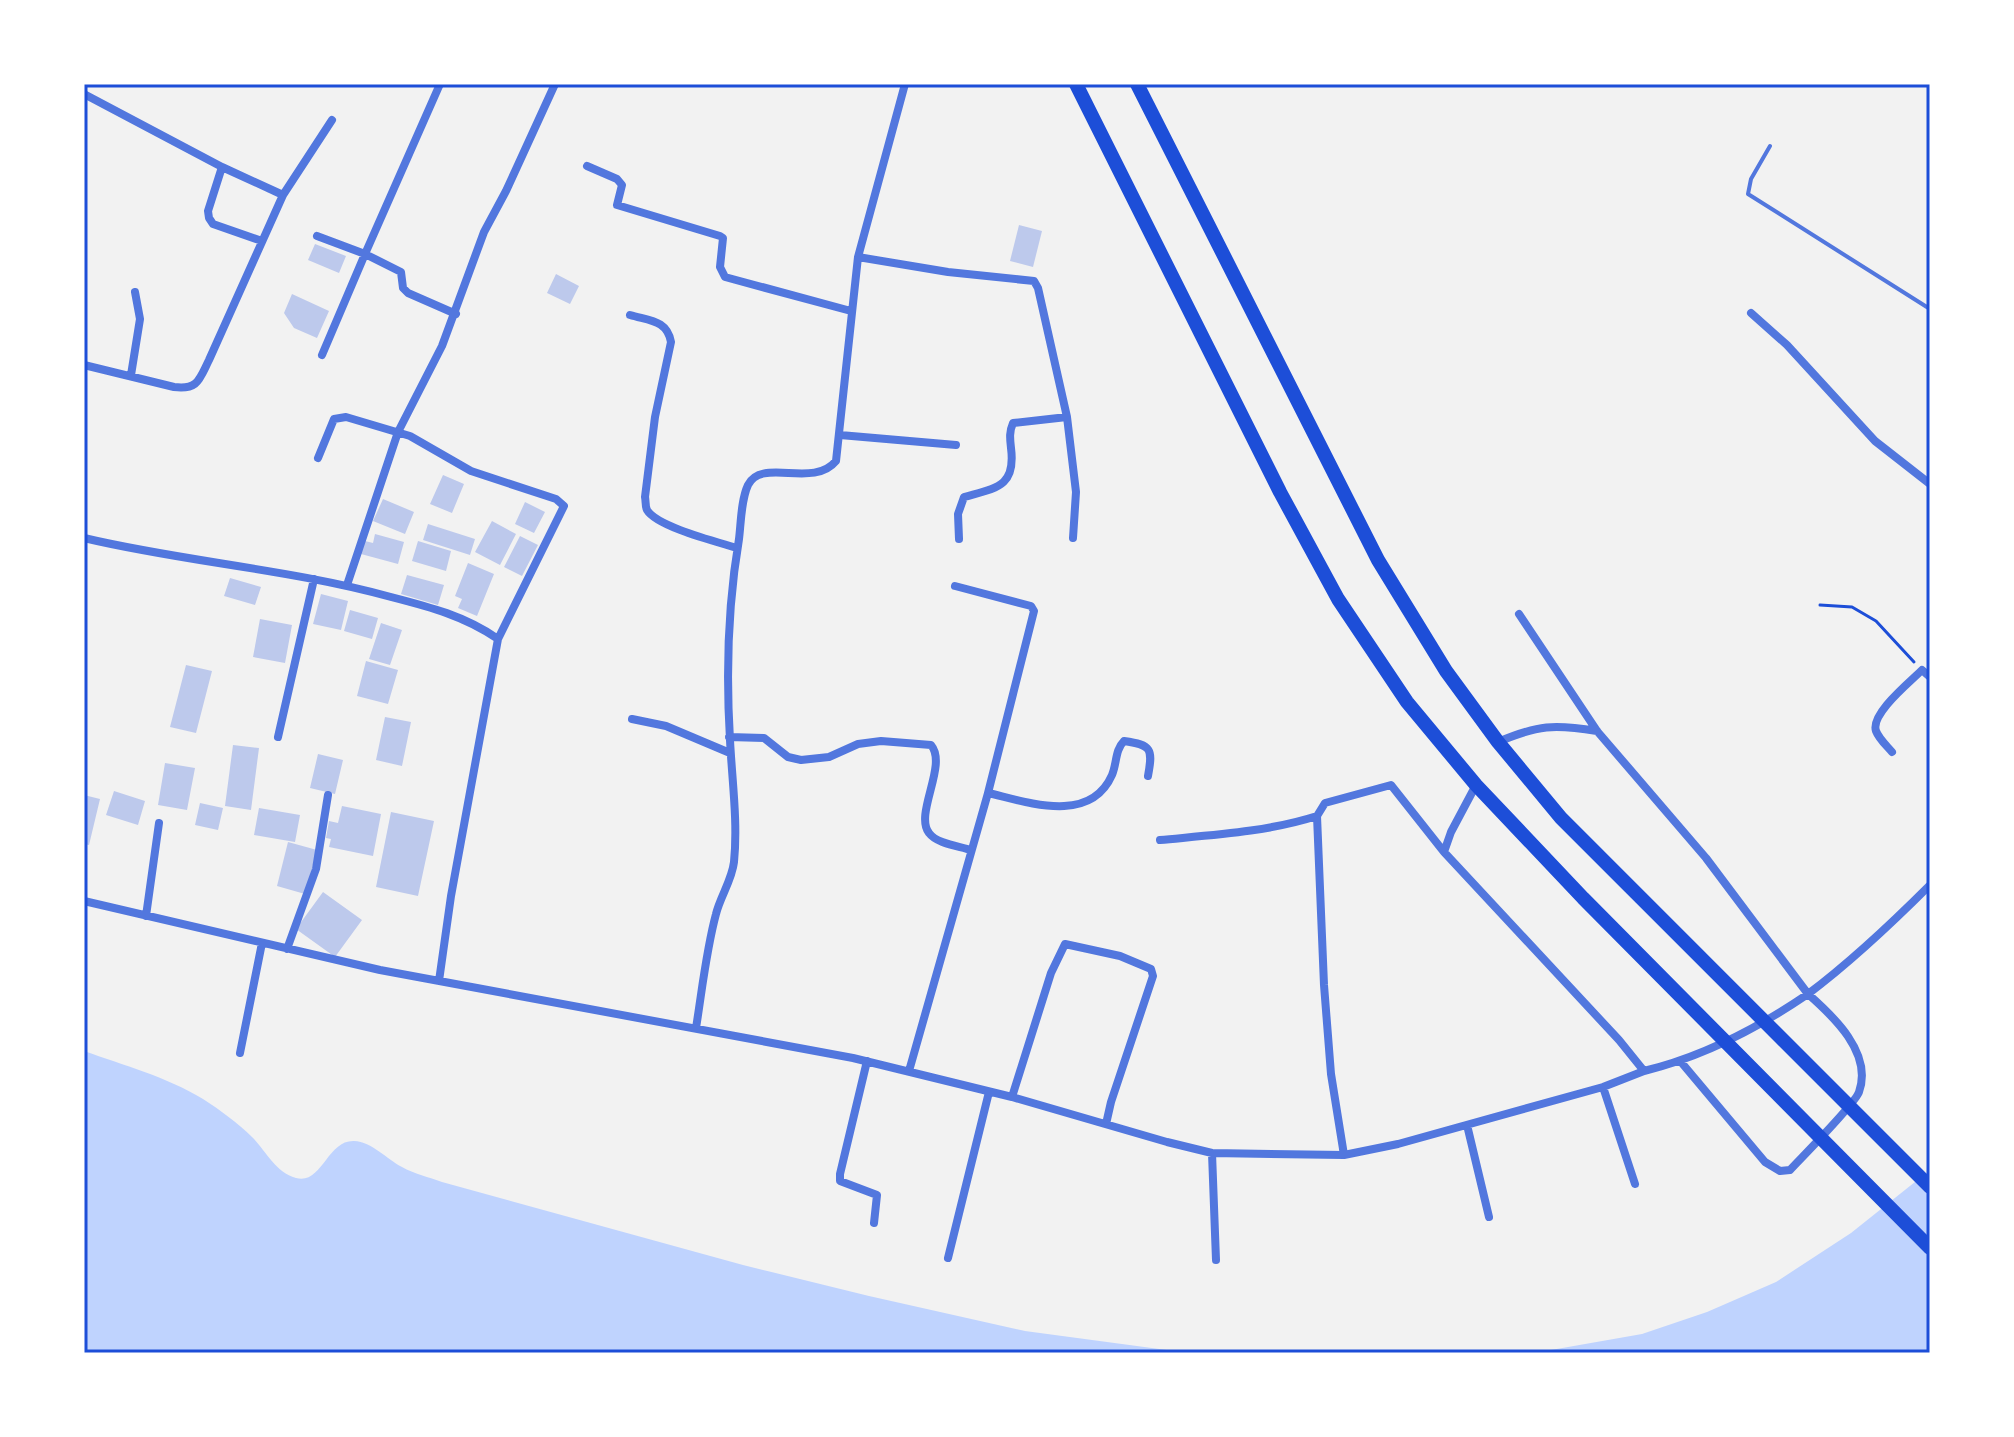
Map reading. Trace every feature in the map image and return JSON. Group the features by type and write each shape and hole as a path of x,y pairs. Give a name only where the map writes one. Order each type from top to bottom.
{"highway":[{"path":"1076,84 1280,492 1338,599 1407,702 1476,785 1930,1248"},
{"path":"1137,84 1378,560 1446,671 1498,742 1561,818 1930,1187"}],"street":[{"path":"322,355 440,84"},
{"path":"347,585 398,432 456,314 484,232 555,84"},
{"path":"696,1028 716,914 734,865 729,737 731,615 737,548 748,486 756,476 768,473 820,473 829,470 836,461 858,257 905,84"},
{"path":"84,94 222,167 283,195"},
{"path":"84,365 174,387 188,389 195,384 209,360 283,195 332,120"},
{"path":"587,166 617,179 622,185 617,205 723,238 720,267 725,277 851,311"},
{"path":"222,167 208,211 209,218 213,224 262,241"},
{"path":"317,236 401,272 403,288 408,293 456,314"},
{"path":"858,257 948,272 1034,281 1067,417 1076,492 1073,538"},
{"path":"131,375 140,319 135,292"},
{"path":"1751,313 1787,345 1875,441 1930,484"},
{"path":"630,315 665,326 671,342 655,417 645,497 647,510 669,525 737,548"},
{"path":"318,458 334,419 346,417 410,436 471,471 556,499 564,506 498,639 451,896 439,981"},
{"path":"959,539 958,514 964,497 993,488 1009,479 1012,470 1009,436 1013,423 1067,417"},
{"path":"840,435 956,445"},
{"path":"84,538 347,585 444,611 475,623 498,639"},
{"path":"278,737 314,579"},
{"path":"909,1071 988,793 1034,611 1031,606 955,586"},
{"path":"1519,614 1597,731 1706,858 1808,994 1836,1021 1855,1050 1862,1068 1859,1093 1790,1170 1780,1171 1765,1162 1681,1062"},
{"path":"1892,752 1876,733 1875,723 1879,713 1926,674"},
{"path":"632,719 666,726 730,753"},
{"path":"1498,742 1530,728 1564,726 1597,731"},
{"path":"729,737 764,738 788,757 801,760 829,757 858,744 881,741 931,745 936,761 925,824 930,835 938,840 971,850"},
{"path":"988,793 1049,808 1089,801 1103,790 1113,775 1118,748 1124,741 1148,747 1152,755 1148,776"},
{"path":"1344,1155 1331,1074 1324,985 1317,816 1325,803 1391,785 1444,852 1619,1040 1644,1071"},
{"path":"1444,852 1476,785"},
{"path":"287,949 316,869 328,795"},
{"path":"1160,840 1229,833 1317,816"},
{"path":"146,916 159,823"},
{"path":"84,901 439,981 867,1061 1012,1097 1212,1153 1344,1155 1467,1125 1681,1062 1777,1015 1808,994 1883,932 1930,885"},
{"path":"240,1053 262,943"},
{"path":"1012,1097 1051,973 1065,944 1120,956 1151,969 1153,976 1106,1124"},
{"path":"867,1061 840,1181 877,1195 874,1223"},
{"path":"1603,1087 1635,1184"},
{"path":"948,1258 989,1092"},
{"path":"1467,1125 1489,1217"},
{"path":"1212,1153 1216,1260"}],"lane":[{"path":"1770,146 1751,179 1748,194 1930,309"}],"path":[{"path":"1820,605 1852,607 1876,621 1926,674"}],"water":[{"path":"84,1051 160,1078 203,1099 247,1132 282,1171 296,1178 312,1175 337,1147 354,1141 361,1142 396,1164 442,1182 743,1265 1025,1331 1189,1353 84,1353"},
{"path":"1930,1170 1930,1353 1534,1353 1642,1334 1707,1312 1776,1282 1851,1233"}],"building":[{"path":"1019,225 1042,231 1033,267 1010,261"},
{"path":"315,244 346,256 339,273 308,260"},
{"path":"556,274 579,286 570,304 547,293"},
{"path":"292,294 329,311 317,338 294,328 284,313"},
{"path":"443,475 464,484 452,513 430,504"},
{"path":"383,499 414,512 405,534 373,521"},
{"path":"525,502 545,512 534,533 515,524"},
{"path":"492,521 516,534 500,565 475,552"},
{"path":"428,524 475,539 470,555 423,540"},
{"path":"375,534 404,542 398,564 361,554 365,541 373,543"},
{"path":"520,536 538,545 522,576 504,567"},
{"path":"418,541 451,551 446,571 412,561"},
{"path":"468,563 494,574 477,616 458,608 462,599 455,596"},
{"path":"407,575 444,585 438,605 401,594"},
{"path":"230,578 261,587 255,605 224,596"},
{"path":"321,594 348,601 341,630 313,624"},
{"path":"350,610 378,618 372,639 344,631"},
{"path":"260,619 292,625 285,663 253,657"},
{"path":"381,623 402,630 390,665 369,659"},
{"path":"366,661 398,670 388,704 357,696"},
{"path":"186,665 212,671 196,733 170,727"},
{"path":"385,717 411,722 402,766 376,760"},
{"path":"233,745 259,748 251,810 225,806"},
{"path":"318,754 343,760 335,794 310,788"},
{"path":"165,763 195,768 187,810 158,805"},
{"path":"114,791 145,801 138,825 106,815"},
{"path":"84,795 100,799 89,845 84,844"},
{"path":"200,803 223,808 218,830 195,825"},
{"path":"342,806 381,814 373,856 329,847 331,839 326,838 329,821 338,823"},
{"path":"259,808 300,815 295,842 254,835"},
{"path":"391,812 434,821 418,896 376,887"},
{"path":"288,842 317,850 305,894 277,886"},
{"path":"323,892 362,920 335,957 296,929"}]}
